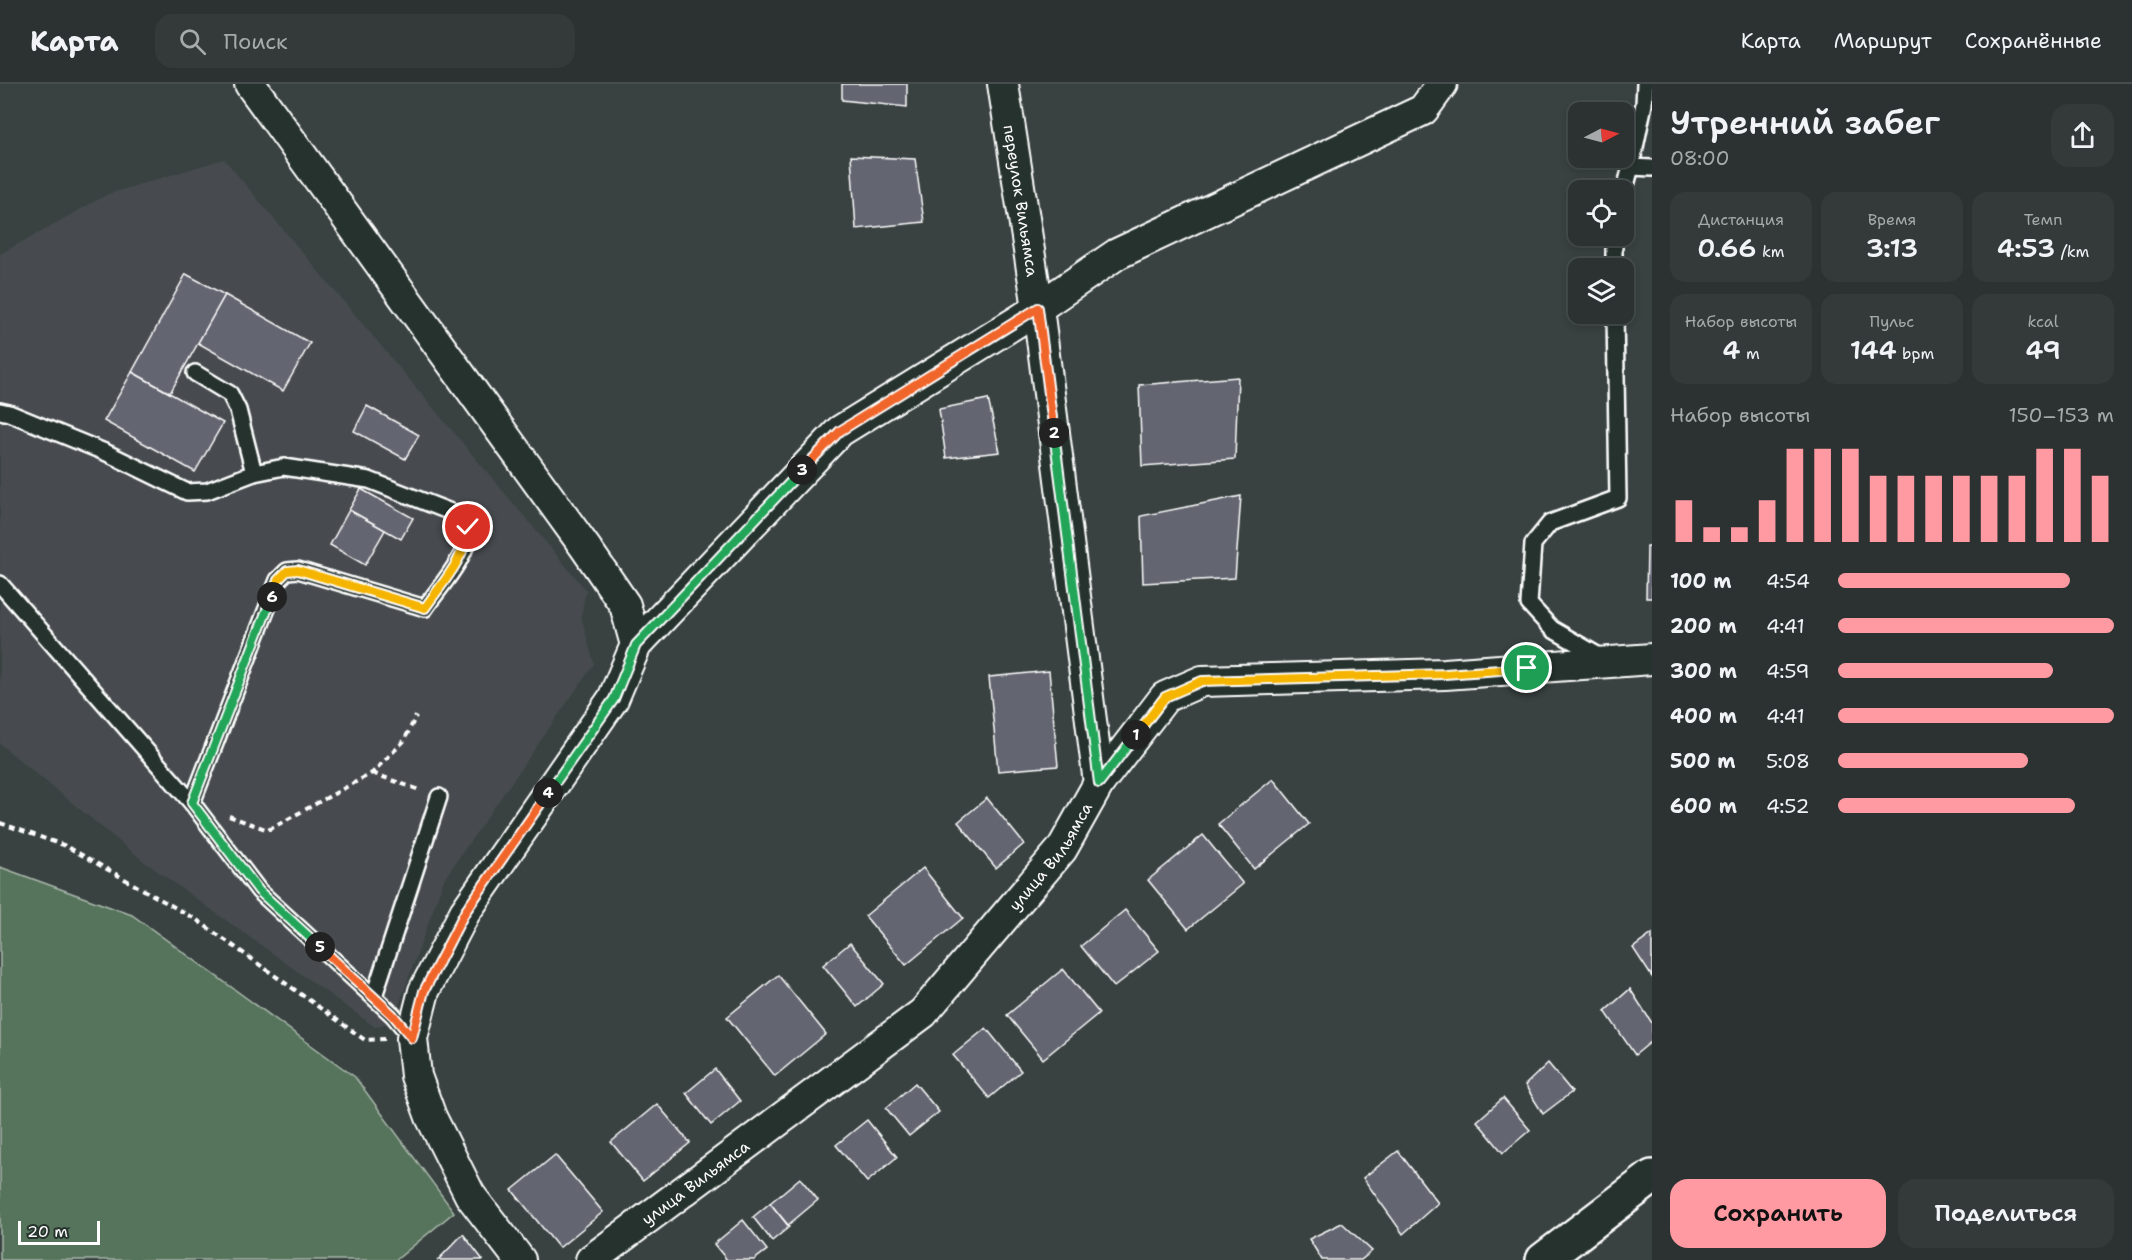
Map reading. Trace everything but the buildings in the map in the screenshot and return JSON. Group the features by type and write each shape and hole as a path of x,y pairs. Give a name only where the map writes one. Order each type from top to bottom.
{"street":[{"path":"250,84 625,605 636,645"},
{"name":"переулок Вильямса","path":"1003,84 1038,308 1099,783"},
{"path":"520,1260 470,1195 431,1117 416,1076 412,1038 424,991 465,912 614,699 636,645 840,431 1038,308 1117,254 1423,110 1442,84"},
{"name":"улица Вильямса","path":"591,1260 923,1013 1062,849 1099,783 1165,697 1202,681 1445,674 1652,659"},
{"path":"1543,1260 1652,1177"}],"lane":[{"path":"1634,153 1644,104 1645,84"},
{"path":"1628,180 1631,168"},
{"path":"1634,168 1652,168"},
{"path":"1610,662 1552,628 1529,604 1533,544 1550,523 1618,498 1615,324"},
{"path":"195,373 230,394 238,410 254,473"},
{"path":"0,411 107,453 187,492 207,491 254,473 284,467 369,480 461,516 468,527 468,541 462,554 425,608 298,570 287,571 278,580 192,803"},
{"path":"0,584 192,803 259,891 374,996 412,1038"},
{"path":"374,996 439,797"}],"path":[{"path":"192,803 268,830 372,773 404,741 416,716"},
{"path":"372,773 439,797"},
{"path":"0,823 66,846 197,920 365,1040 412,1038"}],"shaded area":[{"path":"224,159 586,590 581,616 594,664 444,879 399,1005 388,1023 375,1027 142,860 0,744 0,254 108,194"}],"green space":[{"path":"0,867 132,915 355,1077 454,1212 396,1260 0,1260"}],"route":[{"path":"468,527 468,541 462,554 425,608 298,570 287,571 278,580 192,803 259,891 393,1015 412,1038 424,991 465,912 614,699 636,645 840,431 1038,308 1099,783 1165,697 1202,681 1445,674 1527,668"}]}
